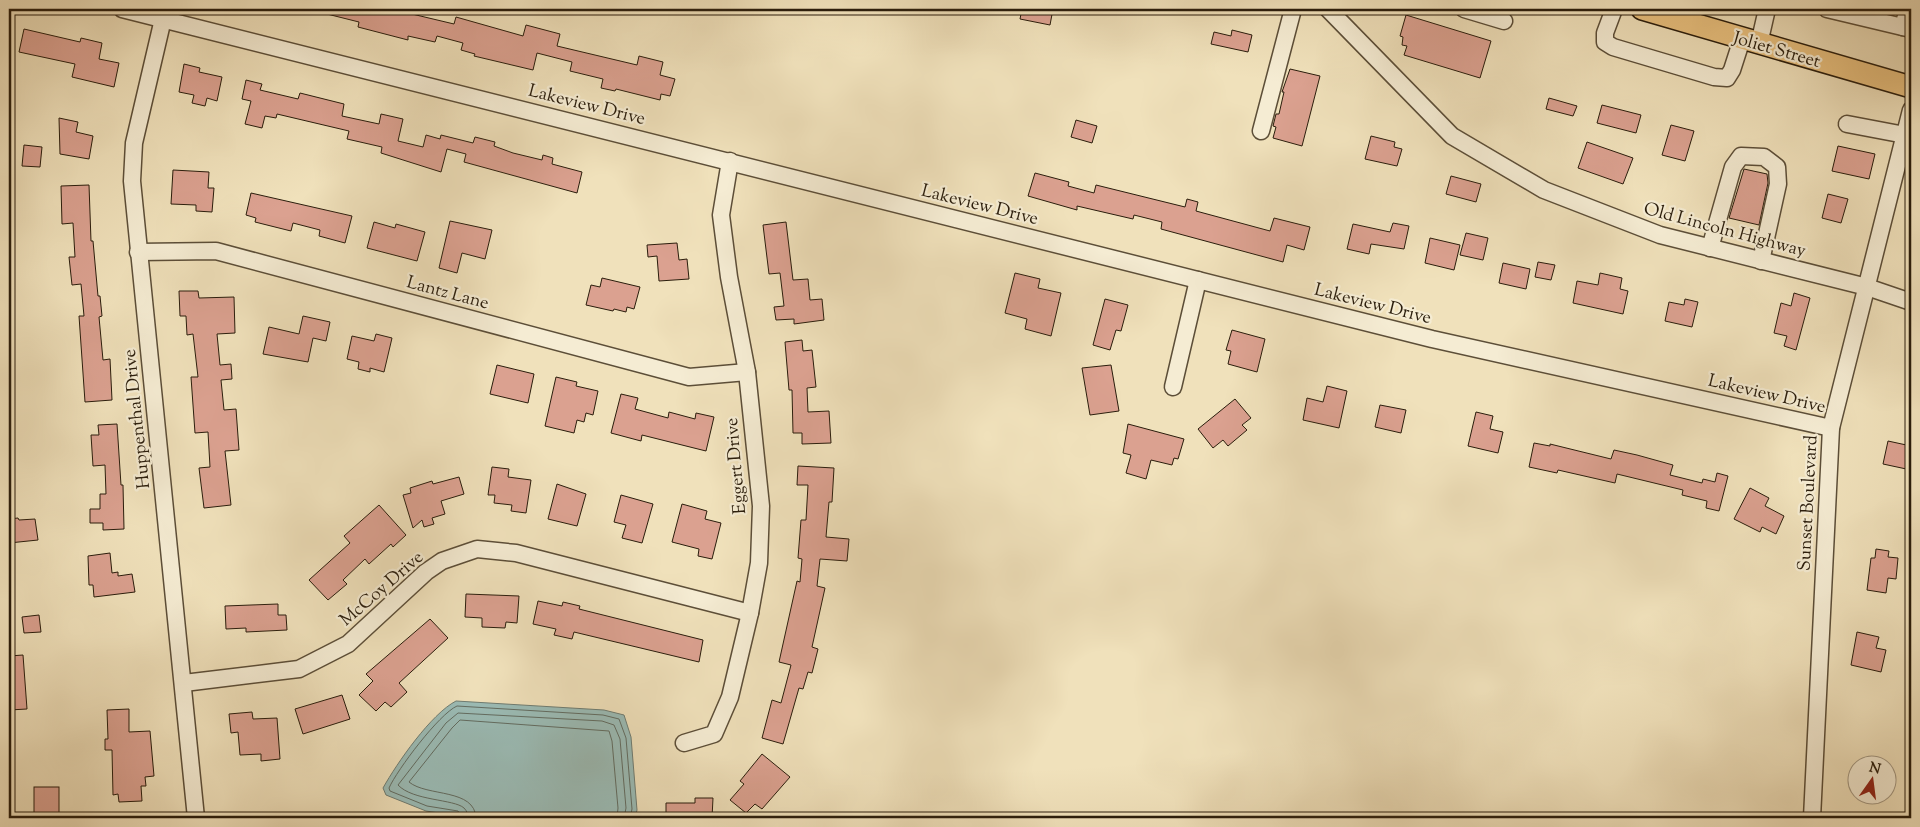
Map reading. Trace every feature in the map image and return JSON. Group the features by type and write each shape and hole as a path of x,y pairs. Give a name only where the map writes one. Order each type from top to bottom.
{"main road":[{"name":"Joliet Street","path":"1642,9 1691,16 1750,41 1911,87"}],"street":[{"name":"Lakeview Drive","path":"122,9 730,160 1432,339 1831,428"},
{"path":"1261,131 1292,9"},
{"name":"Old Lincoln Highway","path":"1328,9 1452,136 1544,190 1660,236 1866,287 1911,302"},
{"path":"1464,9 1494,15"},
{"path":"1614,9 1605,33 1605,42 1714,77 1727,78 1767,9"},
{"path":"1827,9 1907,28 1908,9"},
{"name":"Huppenthal Drive","path":"163,19 134,143 132,181 184,683 196,818"},
{"name":"Sunset Boulevard","path":"1812,818 1831,428 1911,110"},
{"path":"1847,124 1905,135"},
{"path":"1710,248 1733,167 1741,156 1764,157 1777,167 1778,184 1761,261"},
{"name":"Eggert Drive","path":"684,743 714,734 730,697 750,613 759,563 761,506 747,372 729,277 721,215 730,160"},
{"name":"Lantz Lane","path":"138,252 216,251 689,377 747,372"},
{"path":"1173,387 1198,280"},
{"name":"McCoy Drive","path":"184,683 300,669 348,644 426,572 458,554 477,549 516,553 750,613"}],"water":[{"path":"456,701 604,710 624,715 631,737 637,810 635,818 471,818 426,811 386,795 383,788 415,740 446,707"}],"building":[{"path":"324,9 391,9 454,24 456,17 523,36 526,25 560,34 557,46 637,65 639,56 663,62 660,75 675,79 670,96 661,94 660,100 616,89 615,91 601,88 603,79 570,71 572,62 537,53 533,70 474,56 475,54 461,50 463,43 437,36 435,42 408,36 408,40 358,27 359,22 323,13"},
{"path":"1022,9 1053,9 1050,25 1020,19"},
{"path":"1406,15 1491,41 1480,78 1404,55 1407,46 1402,45 1403,37 1400,36"},
{"path":"24,29 80,42 81,38 102,43 99,59 119,63 114,87 72,77 75,64 19,52"},
{"path":"1232,30 1252,35 1248,52 1211,44 1214,32 1231,36"},
{"path":"184,64 200,68 199,72 222,77 217,101 207,98 205,106 192,103 194,95 179,92"},
{"path":"1290,69 1320,76 1302,146 1273,138 1276,127 1273,126 1276,114 1279,114 1284,92 1282,92"},
{"path":"246,80 262,84 260,90 298,99 300,93 344,104 342,116 379,124 381,114 403,119 398,141 423,147 426,135 440,139 441,135 473,143 475,137 495,142 494,146 513,153 542,160 543,155 553,158 552,164 582,172 577,193 464,162 466,154 447,149 441,172 381,153 382,147 347,139 349,131 277,114 276,118 265,116 262,128 245,124 251,101 242,99"},
{"path":"1549,98 1577,106 1573,116 1546,109"},
{"path":"1602,105 1641,115 1636,133 1597,123"},
{"path":"59,118 78,122 76,132 93,136 89,159 60,154"},
{"path":"1076,120 1097,126 1092,143 1071,137"},
{"path":"1671,125 1694,131 1685,161 1662,155"},
{"path":"1371,136 1395,142 1394,147 1402,149 1397,166 1365,159"},
{"path":"1587,142 1633,158 1623,184 1578,168"},
{"path":"24,145 42,147 40,167 22,166"},
{"path":"1838,146 1875,154 1869,179 1832,171"},
{"path":"1744,169 1767,174 1768,183 1759,225 1729,218"},
{"path":"173,170 209,172 208,188 214,188 212,212 196,211 196,205 171,204"},
{"path":"1035,173 1069,182 1068,186 1094,193 1096,185 1185,207 1187,199 1198,202 1196,211 1270,231 1274,218 1310,227 1304,250 1287,245 1283,262 1161,229 1162,222 1134,215 1133,219 1077,206 1077,210 1028,196"},
{"path":"1451,176 1481,184 1476,202 1446,194"},
{"path":"89,185 91,241 93,241 98,296 100,296 102,316 99,317 103,360 110,359 112,400 85,402 79,316 84,316 81,284 72,285 69,257 75,257 73,223 62,224 61,186"},
{"path":"251,193 352,216 345,243 319,236 320,230 293,223 291,231 255,222 256,218 246,215"},
{"path":"1828,194 1848,199 1841,223 1822,218"},
{"path":"450,221 492,230 485,259 462,253 457,273 439,268"},
{"path":"374,222 395,228 396,224 425,232 417,261 367,248"},
{"path":"786,222 793,280 808,279 810,300 822,299 824,320 794,324 794,319 776,320 774,307 784,306 780,273 769,274 763,225"},
{"path":"1393,223 1409,226 1404,249 1371,244 1369,254 1347,249 1353,224 1390,232"},
{"path":"1466,233 1488,238 1483,260 1460,255"},
{"path":"1430,238 1460,245 1454,270 1425,263"},
{"path":"677,243 679,260 687,259 689,279 659,281 657,256 648,257 647,245"},
{"path":"1538,262 1555,265 1551,280 1535,277"},
{"path":"1503,263 1530,269 1526,289 1499,283"},
{"path":"1015,273 1040,279 1038,288 1061,293 1051,336 1025,329 1027,319 1005,313"},
{"path":"1600,273 1622,278 1620,289 1628,291 1623,314 1573,303 1577,281 1598,285"},
{"path":"602,278 640,287 634,309 627,307 626,312 614,309 613,311 586,305 591,285 600,287"},
{"path":"179,291 198,291 199,298 234,297 235,333 217,334 220,365 231,364 232,379 221,380 224,410 236,409 239,450 225,451 231,505 204,508 199,468 210,467 208,432 195,433 191,377 198,377 193,334 187,335 186,316 180,316"},
{"path":"1794,293 1810,298 1796,350 1784,346 1787,336 1774,333 1781,303 1791,306"},
{"path":"1105,299 1128,305 1121,331 1116,330 1110,350 1093,345"},
{"path":"1685,299 1698,302 1692,327 1665,321 1669,302 1684,305"},
{"path":"303,316 330,322 326,341 313,338 308,362 263,354 269,327 299,334"},
{"path":"1232,330 1265,339 1257,372 1228,364 1231,351 1226,350"},
{"path":"376,334 392,338 384,372 370,368 370,372 358,369 359,362 347,359 352,336 374,341"},
{"path":"802,340 803,351 812,350 816,387 807,388 808,412 829,411 831,443 802,444 802,433 793,433 792,390 789,390 785,342"},
{"path":"497,365 534,374 528,403 490,394"},
{"path":"1111,365 1119,411 1090,415 1082,368"},
{"path":"556,377 577,382 576,386 598,391 593,415 586,413 584,422 577,420 574,433 545,426"},
{"path":"1327,386 1347,391 1339,428 1303,420 1307,398 1323,402"},
{"path":"621,394 638,398 635,409 668,418 669,412 695,419 696,413 714,417 706,451 642,435 641,441 611,433"},
{"path":"1235,399 1251,418 1242,425 1247,430 1228,446 1223,440 1213,448 1198,429"},
{"path":"1380,405 1406,410 1401,433 1375,427"},
{"path":"1476,412 1493,416 1490,429 1503,432 1498,453 1468,446"},
{"path":"117,424 121,485 123,485 124,529 103,530 103,523 90,523 90,509 100,509 100,494 106,494 105,465 93,466 91,435 99,435 98,425"},
{"path":"1128,424 1184,439 1178,459 1174,458 1172,465 1151,460 1146,479 1126,473 1131,455 1123,453"},
{"path":"1888,441 1911,446 1911,470 1883,464"},
{"path":"1534,443 1550,446 1550,444 1611,459 1614,450 1637,455 1673,465 1670,475 1702,483 1703,479 1715,482 1717,473 1728,476 1719,511 1706,508 1707,501 1682,495 1683,490 1617,474 1615,483 1558,470 1557,473 1529,467"},
{"path":"798,466 834,468 832,502 829,502 826,537 849,539 847,561 820,559 817,586 825,588 812,647 818,649 812,673 808,672 803,689 799,688 783,744 762,738 772,700 781,703 791,665 779,662 797,581 800,582 802,559 798,558 801,520 806,520 808,485 797,485"},
{"path":"492,467 509,469 508,477 531,480 526,513 511,511 512,505 494,503 495,495 488,495"},
{"path":"459,477 464,494 441,501 445,514 432,518 434,524 424,527 422,520 413,528 403,495 411,493 410,488 432,481 433,484"},
{"path":"557,484 586,494 577,526 548,519"},
{"path":"1750,488 1769,498 1765,506 1784,516 1776,534 1762,527 1760,532 1734,519"},
{"path":"621,495 653,504 642,543 622,538 626,525 614,522"},
{"path":"682,504 707,511 705,519 721,523 712,559 698,556 699,549 672,542"},
{"path":"379,505 406,535 393,547 391,544 369,564 365,559 343,580 347,584 328,600 309,580 350,543 344,536"},
{"path":"18,518 19,520 35,519 38,540 9,543 9,519"},
{"path":"1876,549 1889,551 1888,557 1898,558 1896,579 1888,578 1886,593 1867,590 1871,558 1875,558"},
{"path":"110,553 112,573 118,572 118,576 132,574 135,592 94,597 93,585 89,585 88,556"},
{"path":"466,594 519,596 517,623 506,622 505,628 482,627 482,618 465,617"},
{"path":"538,601 562,606 563,602 580,606 579,609 703,640 699,662 574,632 572,639 554,635 556,629 533,624"},
{"path":"278,604 278,615 286,615 287,630 246,632 246,628 226,629 225,606"},
{"path":"39,615 41,632 24,633 22,617"},
{"path":"430,619 448,638 399,683 407,692 391,707 385,702 376,711 359,695 373,681 366,674"},
{"path":"1857,632 1879,637 1876,648 1886,650 1881,672 1851,665"},
{"path":"23,655 27,709 9,710 9,656"},
{"path":"342,695 350,719 303,734 295,709"},
{"path":"129,709 129,732 150,731 154,776 145,777 146,786 141,786 142,801 119,802 118,794 113,795 112,750 105,750 105,739 108,739 107,710"},
{"path":"252,712 253,719 277,718 280,759 261,761 261,754 240,755 238,732 231,733 229,714"},
{"path":"762,754 790,777 762,809 755,804 746,813 730,800 744,784 740,781"},
{"path":"34,787 59,787 59,818 34,818"},
{"path":"695,798 713,798 712,818 666,818 666,803 695,803"}]}
